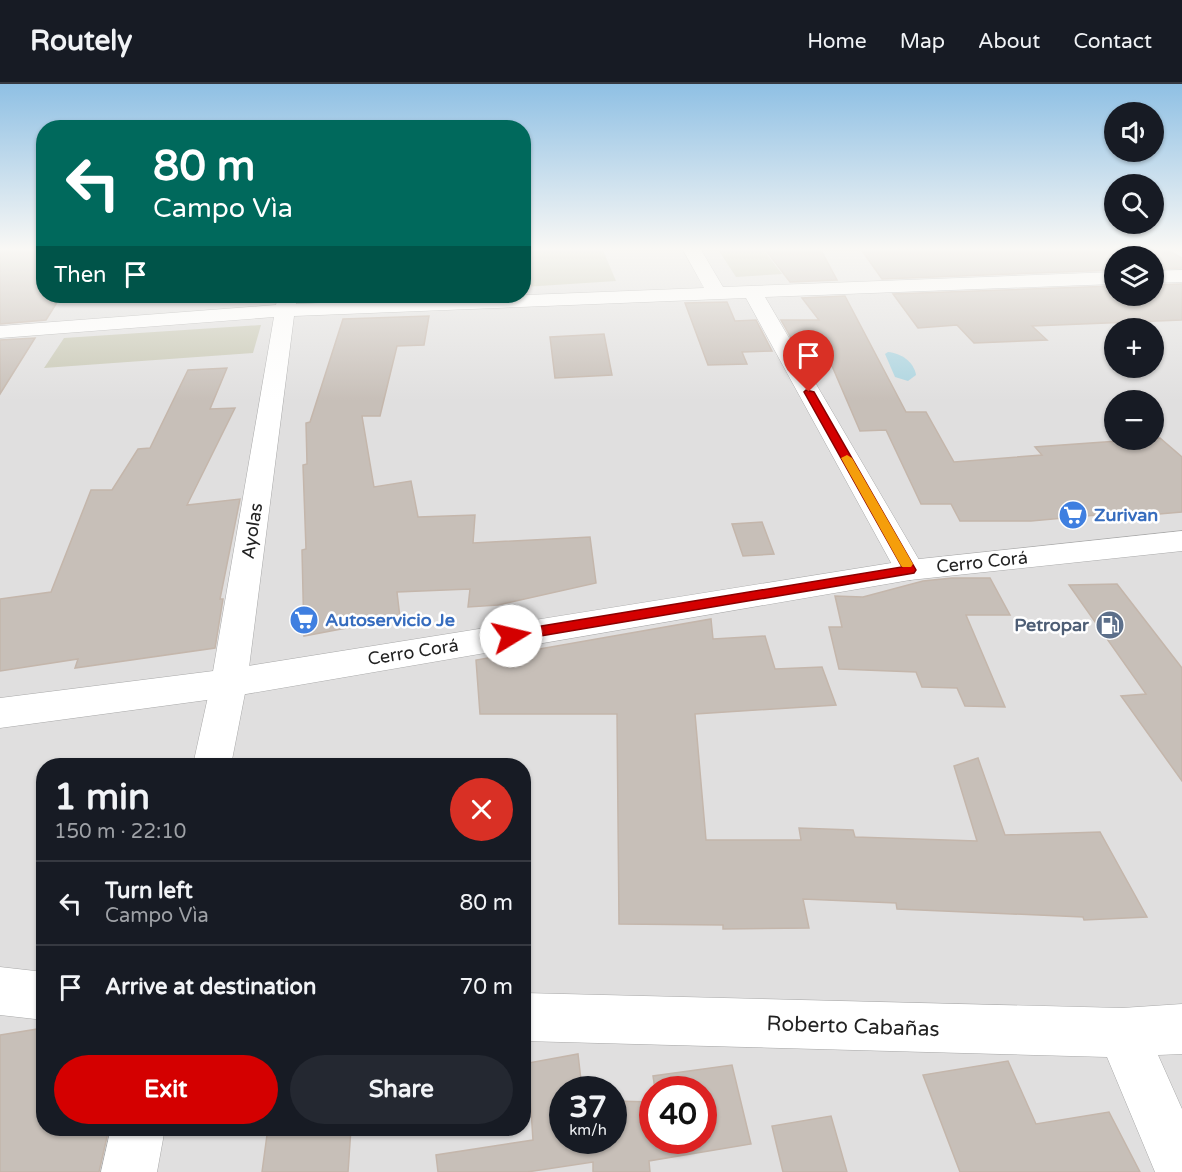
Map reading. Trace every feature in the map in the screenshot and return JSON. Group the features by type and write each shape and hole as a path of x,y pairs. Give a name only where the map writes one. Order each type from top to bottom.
{"street":[{"path":"756,299 910,570"},
{"path":"0,332 286,303"},
{"name":"Ayolas","path":"213,758 229,682 286,303"},
{"name":"Cerro Corá","path":"0,713 229,682 910,570 1182,542"},
{"path":"0,991 36,995"},
{"name":"Roberto Cabañas","path":"531,1017 1122,1033 1182,1029"},
{"path":"1122,1033 1182,1171"},
{"path":"129,1172 136,1136"}],"shaded area":[{"path":"0,299 36,299 36,303 531,303 531,299 1104,299 1104,306 1164,306 1164,299 1182,299 1182,1172 0,1172"},
{"path":"261,325 253,353 44,368 64,338"}],"water":[{"path":"888,352 906,359 913,366 916,375 908,381 895,377 885,354"}],"building":[{"path":"0,299 36,299 36,303 57,303 46,320 0,324"},
{"path":"803,299 846,299 906,412 926,412 954,462 1042,455 1035,447 1104,442 1104,450 1164,450 1164,441 1182,457 1182,512 1102,519 1097,515 1031,521 960,521 951,504 921,504 886,430 860,431 832,366 820,366 813,349 798,350 781,320 819,320"},
{"path":"897,299 1104,299 1104,306 1164,306 1164,299 1182,299 1182,320 1104,318 1104,323 1032,326 1047,340 974,343 957,325 918,328"},
{"path":"727,302 735,321 756,320 772,351 742,352 747,364 708,365 685,303"},
{"path":"429,316 424,345 397,346 380,416 362,416 374,487 411,481 418,517 475,515 473,543 590,537 596,583 498,605 468,607 470,589 397,592 400,618 304,636 302,550 306,549 303,465 307,464 306,423 310,422 343,319"},
{"path":"604,334 612,375 555,378 550,337"},
{"path":"35,338 0,394 0,340"},
{"path":"227,368 210,409 235,408 187,505 240,499 220,599 223,599 215,648 75,668 78,659 0,671 0,599 51,592 91,490 112,490 138,449 150,448 188,370"},
{"path":"762,522 774,554 743,556 732,524"},
{"path":"990,578 1010,615 966,615 1005,707 965,706 957,688 922,687 916,672 839,669 829,627 842,627 835,596 863,597 923,581"},
{"path":"1117,584 1182,668 1182,781 1121,696 1146,694 1069,585"},
{"path":"711,619 713,639 765,636 775,669 822,667 836,705 695,714 706,840 801,840 799,828 853,830 855,837 977,841 954,766 978,758 1005,835 1100,832 1147,917 1084,920 1083,917 897,909 896,903 803,899 809,928 723,929 723,925 619,924 617,714 480,714 476,660"},
{"path":"36,1029 36,1136 107,1136 99,1172 0,1172 0,1035"},
{"path":"578,1054 581,1076 549,1076 549,1154 627,1154 627,1101 639,1102 639,1154 691,1154 649,1161 650,1172 593,1172 593,1162 527,1172 438,1172 436,1155 533,1140 531,1062"},
{"path":"1008,1061 1036,1124 1109,1112 1140,1172 960,1172 923,1075"},
{"path":"732,1065 751,1144 717,1150 717,1076 653,1076"},
{"path":"831,1116 847,1172 783,1172 772,1126"},
{"path":"267,1136 350,1136 348,1172 262,1172"}],"slow traffic":[{"path":"847,458 907,564"}],"place":[{"name":"Zurivan","path":"1073,515"},
{"name":"Autoservicio Je","path":"304,620"},
{"name":"Petropar","path":"1110,625"}],"route":[{"path":"511,636 910,570 809,392"}]}
